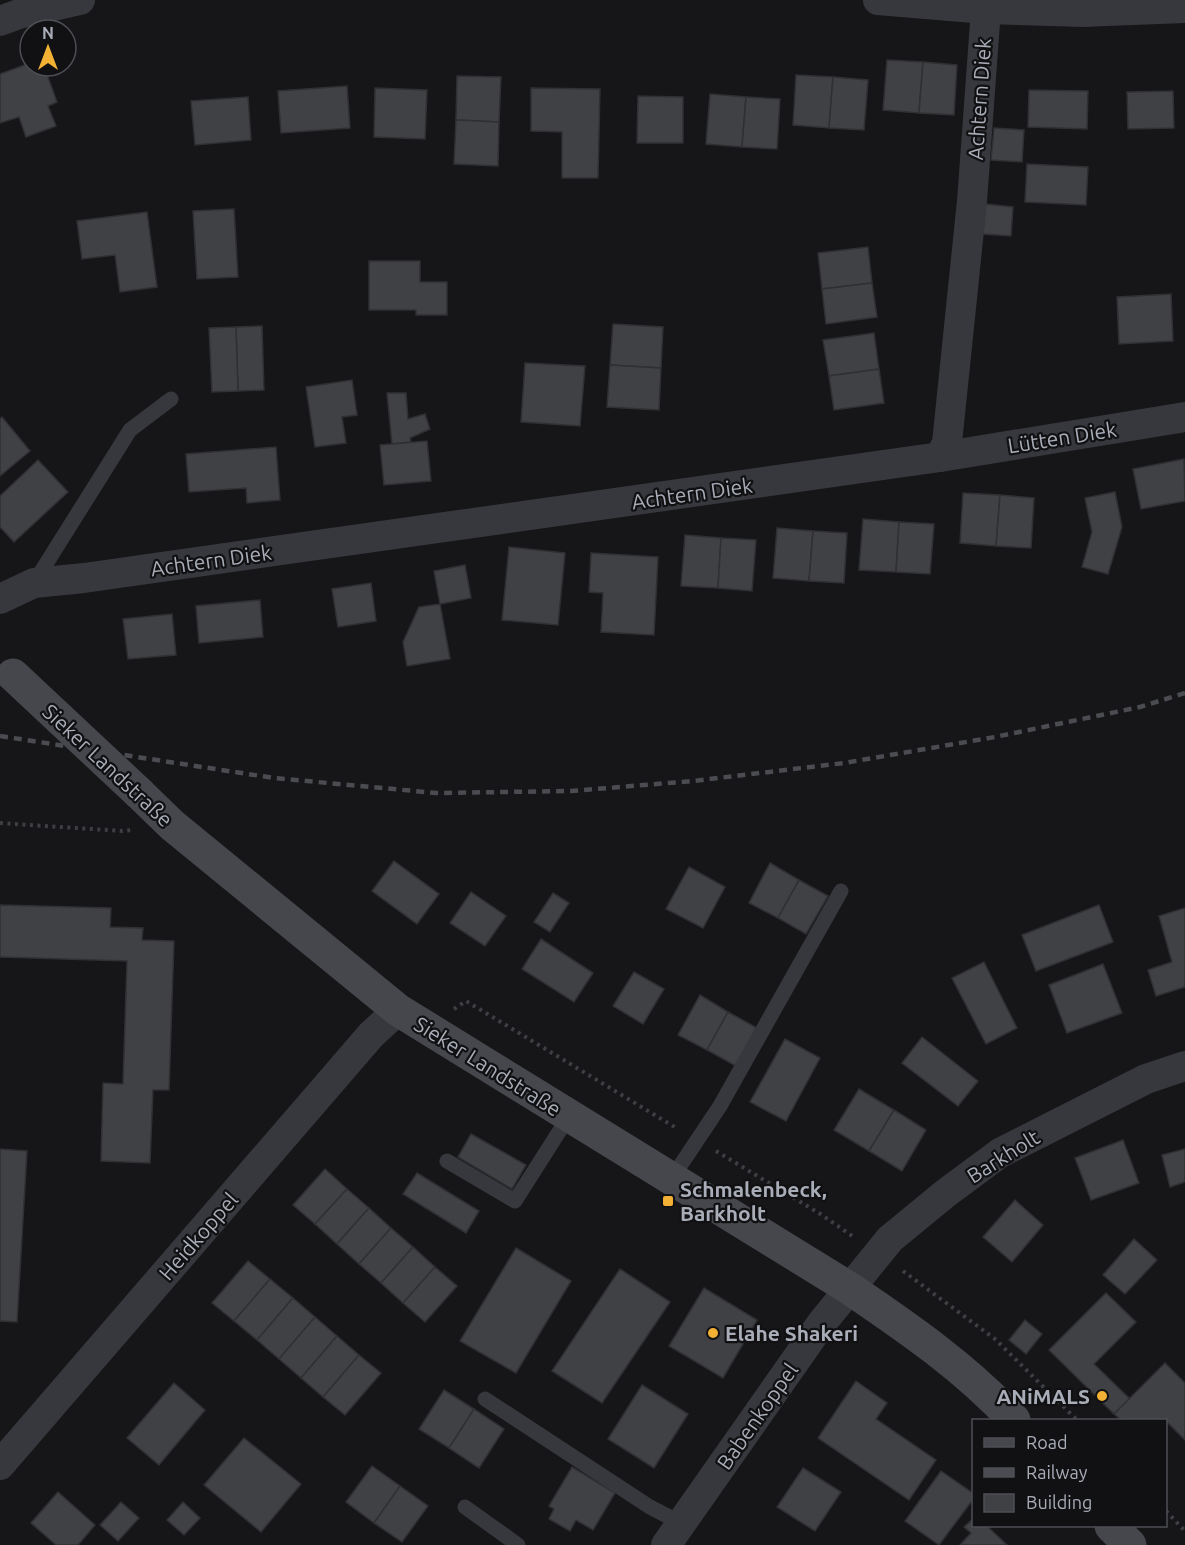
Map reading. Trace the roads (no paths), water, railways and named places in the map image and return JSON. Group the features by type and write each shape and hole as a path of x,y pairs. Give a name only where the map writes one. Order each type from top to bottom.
{"street":[{"path":"0,21 19,14 80,0"},
{"path":"878,0 986,9 1082,6 1185,9"},
{"name":"Achtern Diek","path":"0,599 34,583 84,578 940,457 947,442 964,282 986,9"},
{"name":"Lütten Diek","path":"940,457 1185,417"},
{"name":"Sieker Landstraße","path":"7,668 172,825 398,1010 849,1288 912,1330 949,1359 1013,1419"},
{"name":"Heidkoppel","path":"0,1465 371,1035 398,1010"},
{"name":"Barkholt","path":"849,1288 890,1239 1000,1153 1146,1079 1185,1066"},
{"name":"Babenkoppel","path":"674,1534 821,1324 849,1288"},
{"path":"1112,1527 1130,1545"}],"lane":[{"path":"34,583 130,430 171,399"},
{"path":"672,1178 720,1106 841,891"},
{"path":"447,1161 515,1201 569,1116"},
{"path":"485,1400 650,1507 674,1534"},
{"path":"465,1507 519,1545"}],"railway":[{"path":"0,736 274,778 436,793 571,791 693,781 844,763 995,737 1140,707 1185,693"}],"place":[{"name":"Schmalenbeck, Barkholt","path":"668,1201"},
{"name":"Elahe Shakeri","path":"713,1333"},
{"name":"ANiMALS","path":"1102,1396"}]}
